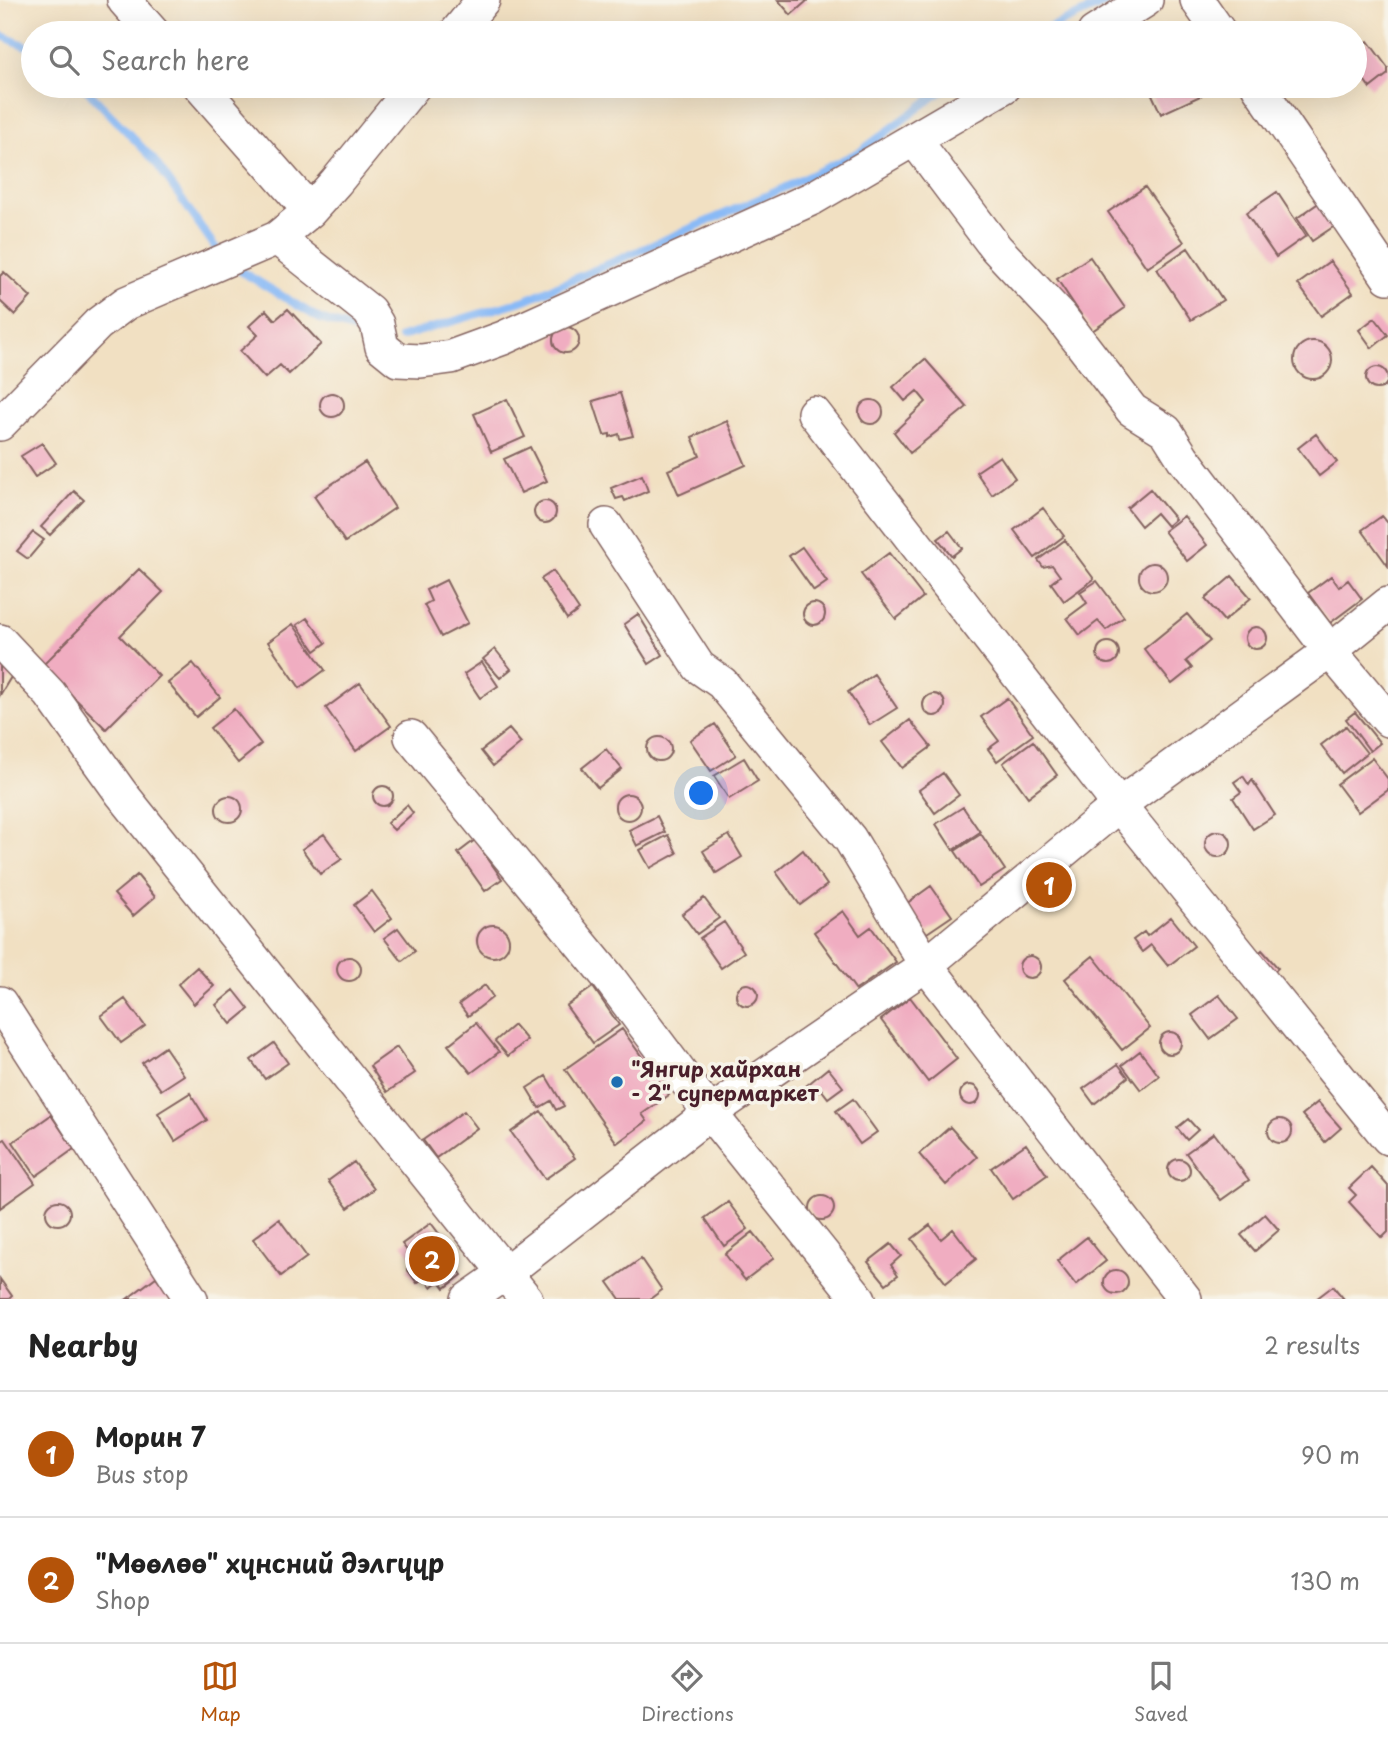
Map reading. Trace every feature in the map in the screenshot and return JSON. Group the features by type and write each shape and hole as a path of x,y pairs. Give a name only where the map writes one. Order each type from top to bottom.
{"street":[{"path":"124,0 142,21"},
{"path":"466,21 483,0"},
{"path":"1113,21 1146,0"},
{"path":"1197,0 1212,21"},
{"path":"211,98 310,211"},
{"path":"0,424 98,324 126,303 277,238 310,211 404,98"},
{"path":"277,238 369,311 377,324 382,347 398,360 421,361 452,357 503,338 814,198 984,98"},
{"path":"1266,98 1388,277"},
{"path":"914,139 996,248 1060,316 1132,410 1166,431 1183,458 1331,651 1388,720"},
{"path":"814,413 1119,804 1388,1138"},
{"path":"606,524 699,667 722,683 850,839 926,965 1185,1299"},
{"path":"468,1299 710,1113 926,965 1119,804 1331,651 1388,604"},
{"path":"0,641 50,694 121,793 526,1299"},
{"path":"411,737 609,978 710,1113 859,1299"},
{"path":"0,1003 191,1299"}],"building":[{"path":"778,0 808,0 791,15"},
{"path":"1367,42 1388,68 1388,74 1370,88 1367,84"},
{"path":"1154,98 1196,98 1161,114"},
{"path":"1145,187 1184,242 1147,268 1108,212"},
{"path":"1277,192 1306,236 1276,257 1246,213"},
{"path":"1323,200 1339,223 1312,241 1297,218"},
{"path":"1188,248 1223,300 1191,320 1157,269"},
{"path":"1090,257 1125,308 1092,331 1057,279"},
{"path":"1330,261 1353,293 1321,316 1298,284"},
{"path":"4,272 31,297 15,315 0,301 0,276"},
{"path":"288,309 321,344 289,374 280,365 265,378 240,351 258,335 249,326 266,310 275,320"},
{"path":"1375,318 1388,335 1372,348 1359,330"},
{"path":"566,327 575,331 579,340 575,349 566,353 557,349 553,340 557,331"},
{"path":"1313,341 1327,346 1332,360 1327,374 1313,379 1299,374 1294,360 1299,346"},
{"path":"925,359 967,407 910,453 894,432 926,402 917,391 905,401 893,387"},
{"path":"1377,367 1385,370 1388,378 1385,386 1377,389 1369,386 1366,378 1369,370"},
{"path":"332,393 343,400 344,405 337,416 332,417 321,410 320,405 327,394"},
{"path":"620,393 633,436 620,439 619,434 610,437 610,434 604,435 593,401"},
{"path":"507,399 525,437 491,452 474,414"},
{"path":"866,400 876,400 883,407 883,417 876,424 866,424 859,417 859,407"},
{"path":"727,421 746,465 679,495 668,470 700,456 692,437"},
{"path":"1316,434 1337,462 1319,476 1298,448"},
{"path":"42,443 56,463 35,477 21,456"},
{"path":"530,447 547,481 521,493 504,459"},
{"path":"1000,456 1015,478 992,495 976,472"},
{"path":"365,462 395,508 345,542 314,496"},
{"path":"642,475 648,491 625,501 623,497 616,499 611,488"},
{"path":"1150,489 1175,519 1167,526 1156,513 1141,526 1127,508"},
{"path":"74,491 84,500 50,535 41,527"},
{"path":"545,501 553,504 556,512 553,520 545,523 537,520 534,512 537,504"},
{"path":"1043,508 1064,536 1035,558 1014,530"},
{"path":"1184,516 1207,545 1187,561 1164,531"},
{"path":"1382,516 1388,523 1388,566 1362,530"},
{"path":"949,531 962,548 952,556 938,539"},
{"path":"33,532 44,540 28,559 17,551"},
{"path":"1065,540 1094,579 1064,601 1051,583 1060,576 1052,565 1043,567 1038,560"},
{"path":"802,547 827,582 814,591 789,556"},
{"path":"889,553 923,597 896,619 861,574"},
{"path":"1153,563 1163,567 1167,577 1163,587 1153,591 1143,587 1139,577 1143,567"},
{"path":"139,569 163,592 120,636 159,676 106,729 42,666"},
{"path":"553,571 579,610 567,619 541,579"},
{"path":"1232,576 1251,598 1224,621 1205,599"},
{"path":"1331,576 1339,587 1348,580 1362,599 1330,623 1308,593"},
{"path":"446,580 468,623 441,637 424,605 431,601 426,590"},
{"path":"1097,581 1124,617 1106,630 1098,621 1080,635 1067,618 1087,603 1080,592"},
{"path":"814,603 822,606 825,614 822,622 814,625 806,622 803,614 806,606"},
{"path":"638,614 663,655 649,664 624,624"},
{"path":"1187,614 1210,641 1186,661 1192,668 1172,684 1144,649"},
{"path":"307,618 326,643 315,651 297,625"},
{"path":"293,624 325,670 300,688 268,642"},
{"path":"1256,627 1264,630 1267,638 1264,646 1256,649 1248,646 1245,638 1248,630"},
{"path":"1108,642 1116,645 1119,653 1116,661 1108,664 1100,661 1097,653 1100,645"},
{"path":"495,649 511,669 500,678 483,659"},
{"path":"482,662 498,686 480,698 464,674"},
{"path":"193,663 220,697 196,717 168,683"},
{"path":"0,664 14,672 0,695"},
{"path":"874,674 897,708 870,725 848,692"},
{"path":"360,683 391,726 356,751 326,708"},
{"path":"934,694 942,697 945,705 942,713 934,716 926,713 923,705 926,697"},
{"path":"1007,698 1033,735 997,761 988,749 999,741 981,717"},
{"path":"234,709 261,744 238,763 210,728"},
{"path":"1355,712 1380,743 1370,751 1346,719"},
{"path":"910,720 931,747 902,768 882,742"},
{"path":"715,724 736,755 711,771 690,740"},
{"path":"1346,726 1367,753 1342,773 1321,745"},
{"path":"509,729 521,743 493,766 481,751"},
{"path":"659,737 670,744 671,749 664,760 659,761 648,754 647,749 654,738"},
{"path":"1033,741 1057,775 1028,797 1003,763"},
{"path":"606,749 622,769 598,788 582,768"},
{"path":"744,758 758,781 729,799 714,776"},
{"path":"1372,758 1388,779 1388,790 1358,812 1337,784"},
{"path":"943,773 959,795 935,813 919,790"},
{"path":"1243,776 1249,785 1252,780 1275,815 1253,829 1233,798 1241,792 1234,782"},
{"path":"383,786 390,789 393,796 390,803 383,806 376,803 373,796 376,789"},
{"path":"628,794 637,798 641,807 637,816 628,820 619,816 615,807 619,798"},
{"path":"229,796 239,799 242,809 239,819 229,822 219,819 216,809 219,799"},
{"path":"407,805 413,813 394,830 387,823"},
{"path":"963,807 980,832 953,850 936,824"},
{"path":"657,816 665,832 637,846 629,830"},
{"path":"1218,831 1227,835 1231,844 1227,853 1218,857 1209,853 1205,844 1209,835"},
{"path":"324,834 342,859 320,874 302,849"},
{"path":"981,834 1005,870 979,887 955,851"},
{"path":"668,835 677,853 650,868 640,850"},
{"path":"729,835 742,857 716,873 703,851"},
{"path":"475,840 502,879 485,891 458,853"},
{"path":"803,850 827,885 800,905 776,872"},
{"path":"137,875 155,897 133,916 114,894"},
{"path":"931,886 952,916 927,933 906,904"},
{"path":"372,891 392,918 374,932 354,905"},
{"path":"704,898 719,918 697,934 682,914"},
{"path":"843,911 860,935 871,927 896,962 856,990 814,932"},
{"path":"1171,917 1194,946 1168,966 1151,945 1142,952 1133,940 1144,932 1147,936"},
{"path":"724,922 744,952 721,968 700,938"},
{"path":"493,925 505,929 509,941 505,953 493,957 481,953 477,941 481,929"},
{"path":"398,928 415,951 402,961 384,938"},
{"path":"1262,950 1278,968 1269,977 1253,959"},
{"path":"1030,956 1038,959 1041,967 1038,975 1030,978 1022,975 1019,967 1022,959"},
{"path":"1093,956 1150,1028 1122,1050 1065,979"},
{"path":"349,957 357,961 361,969 357,977 349,981 341,977 337,969 341,961"},
{"path":"197,967 214,986 194,1004 178,984"},
{"path":"747,984 755,987 758,995 755,1003 747,1006 739,1003 736,995 739,987"},
{"path":"485,985 493,997 468,1016 459,1004"},
{"path":"593,987 619,1025 593,1043 566,1006"},
{"path":"234,990 249,1009 231,1024 216,1005"},
{"path":"1219,995 1238,1019 1210,1039 1192,1015"},
{"path":"910,997 957,1059 928,1082 881,1020"},
{"path":"125,999 145,1026 121,1043 101,1016"},
{"path":"476,1023 499,1052 471,1073 448,1045"},
{"path":"514,1025 527,1040 508,1056 495,1041"},
{"name":"\"Янгир хайрхан - 2\" супермаркет","path":"622,1029 669,1095 642,1114 647,1121 617,1143 565,1069"},
{"path":"1170,1032 1178,1035 1181,1043 1178,1051 1170,1054 1162,1051 1159,1043 1162,1035"},
{"path":"274,1043 288,1063 265,1079 251,1060"},
{"path":"165,1047 184,1075 161,1090 142,1063"},
{"path":"397,1047 415,1073 387,1092 370,1066"},
{"path":"1140,1051 1159,1076 1141,1090 1122,1065"},
{"path":"1118,1064 1128,1077 1094,1104 1083,1089"},
{"path":"828,1068 843,1087 828,1098 821,1089 809,1099 801,1090"},
{"path":"546,1076 564,1106 556,1110 551,1101 539,1108 527,1088"},
{"path":"966,1085 974,1085 980,1095 974,1105 966,1105 960,1099 960,1091"},
{"path":"190,1093 207,1120 175,1141 158,1113"},
{"path":"853,1099 877,1132 860,1144 836,1111"},
{"path":"1318,1102 1341,1128 1325,1142 1302,1115"},
{"path":"464,1111 477,1128 436,1158 423,1140"},
{"path":"541,1111 575,1158 545,1179 511,1132"},
{"path":"51,1115 74,1149 36,1176 13,1142"},
{"path":"1188,1119 1198,1130 1187,1140 1177,1128"},
{"path":"1280,1119 1289,1122 1292,1131 1289,1140 1280,1143 1271,1140 1268,1131 1271,1122"},
{"path":"950,1127 977,1157 946,1185 919,1154"},
{"path":"1214,1133 1249,1180 1221,1200 1186,1153"},
{"path":"5,1139 35,1183 0,1208 0,1142"},
{"path":"1026,1144 1047,1175 1013,1199 991,1168"},
{"path":"1179,1159 1187,1162 1190,1170 1187,1178 1179,1181 1171,1178 1168,1170 1171,1162"},
{"path":"354,1162 374,1189 348,1208 328,1181"},
{"path":"1371,1167 1388,1186 1388,1232 1382,1238 1349,1202 1356,1195 1349,1188"},
{"path":"822,1196 830,1200 834,1208 830,1216 822,1220 814,1216 810,1208 814,1200"},
{"path":"58,1201 67,1204 70,1213 67,1222 58,1225 49,1222 46,1213 49,1204"},
{"path":"728,1202 748,1229 724,1246 705,1218"},
{"path":"1265,1214 1279,1230 1255,1251 1241,1235"},
{"path":"279,1219 307,1257 281,1276 253,1239"},
{"path":"431,1223 452,1251 448,1255 462,1275 445,1288 439,1280 431,1287 424,1277 417,1283 407,1269 416,1262 402,1244"},
{"path":"930,1225 941,1239 953,1229 976,1259 946,1283 912,1239"},
{"path":"753,1232 774,1258 745,1280 725,1254"},
{"path":"1087,1237 1106,1261 1076,1285 1057,1261"},
{"path":"891,1244 901,1256 891,1265 898,1275 886,1284 868,1262"},
{"path":"641,1259 662,1290 650,1299 620,1299 608,1282"},
{"path":"1116,1270 1125,1273 1128,1282 1125,1291 1116,1294 1107,1291 1104,1282 1107,1273"},
{"path":"156,1277 173,1299 127,1299"},
{"path":"0,1279 12,1296 9,1299 0,1299"},
{"path":"1333,1286 1344,1299 1316,1299"}],"waterway":[{"path":"1065,21 1112,0"},
{"path":"0,35 21,44"},
{"path":"95,98 154,160 220,254"},
{"path":"401,337 525,300 775,192 861,151 932,98"},
{"path":"234,267 320,319 358,331"}],"place":[{"name":"Морин 7","path":"1049,885"},
{"name":"\"Янгир хайрхан - 2\" супермаркет","path":"617,1082"},
{"name":"\"Мөөлөө\" хүнсний дэлгүүр","path":"432,1259"}]}
